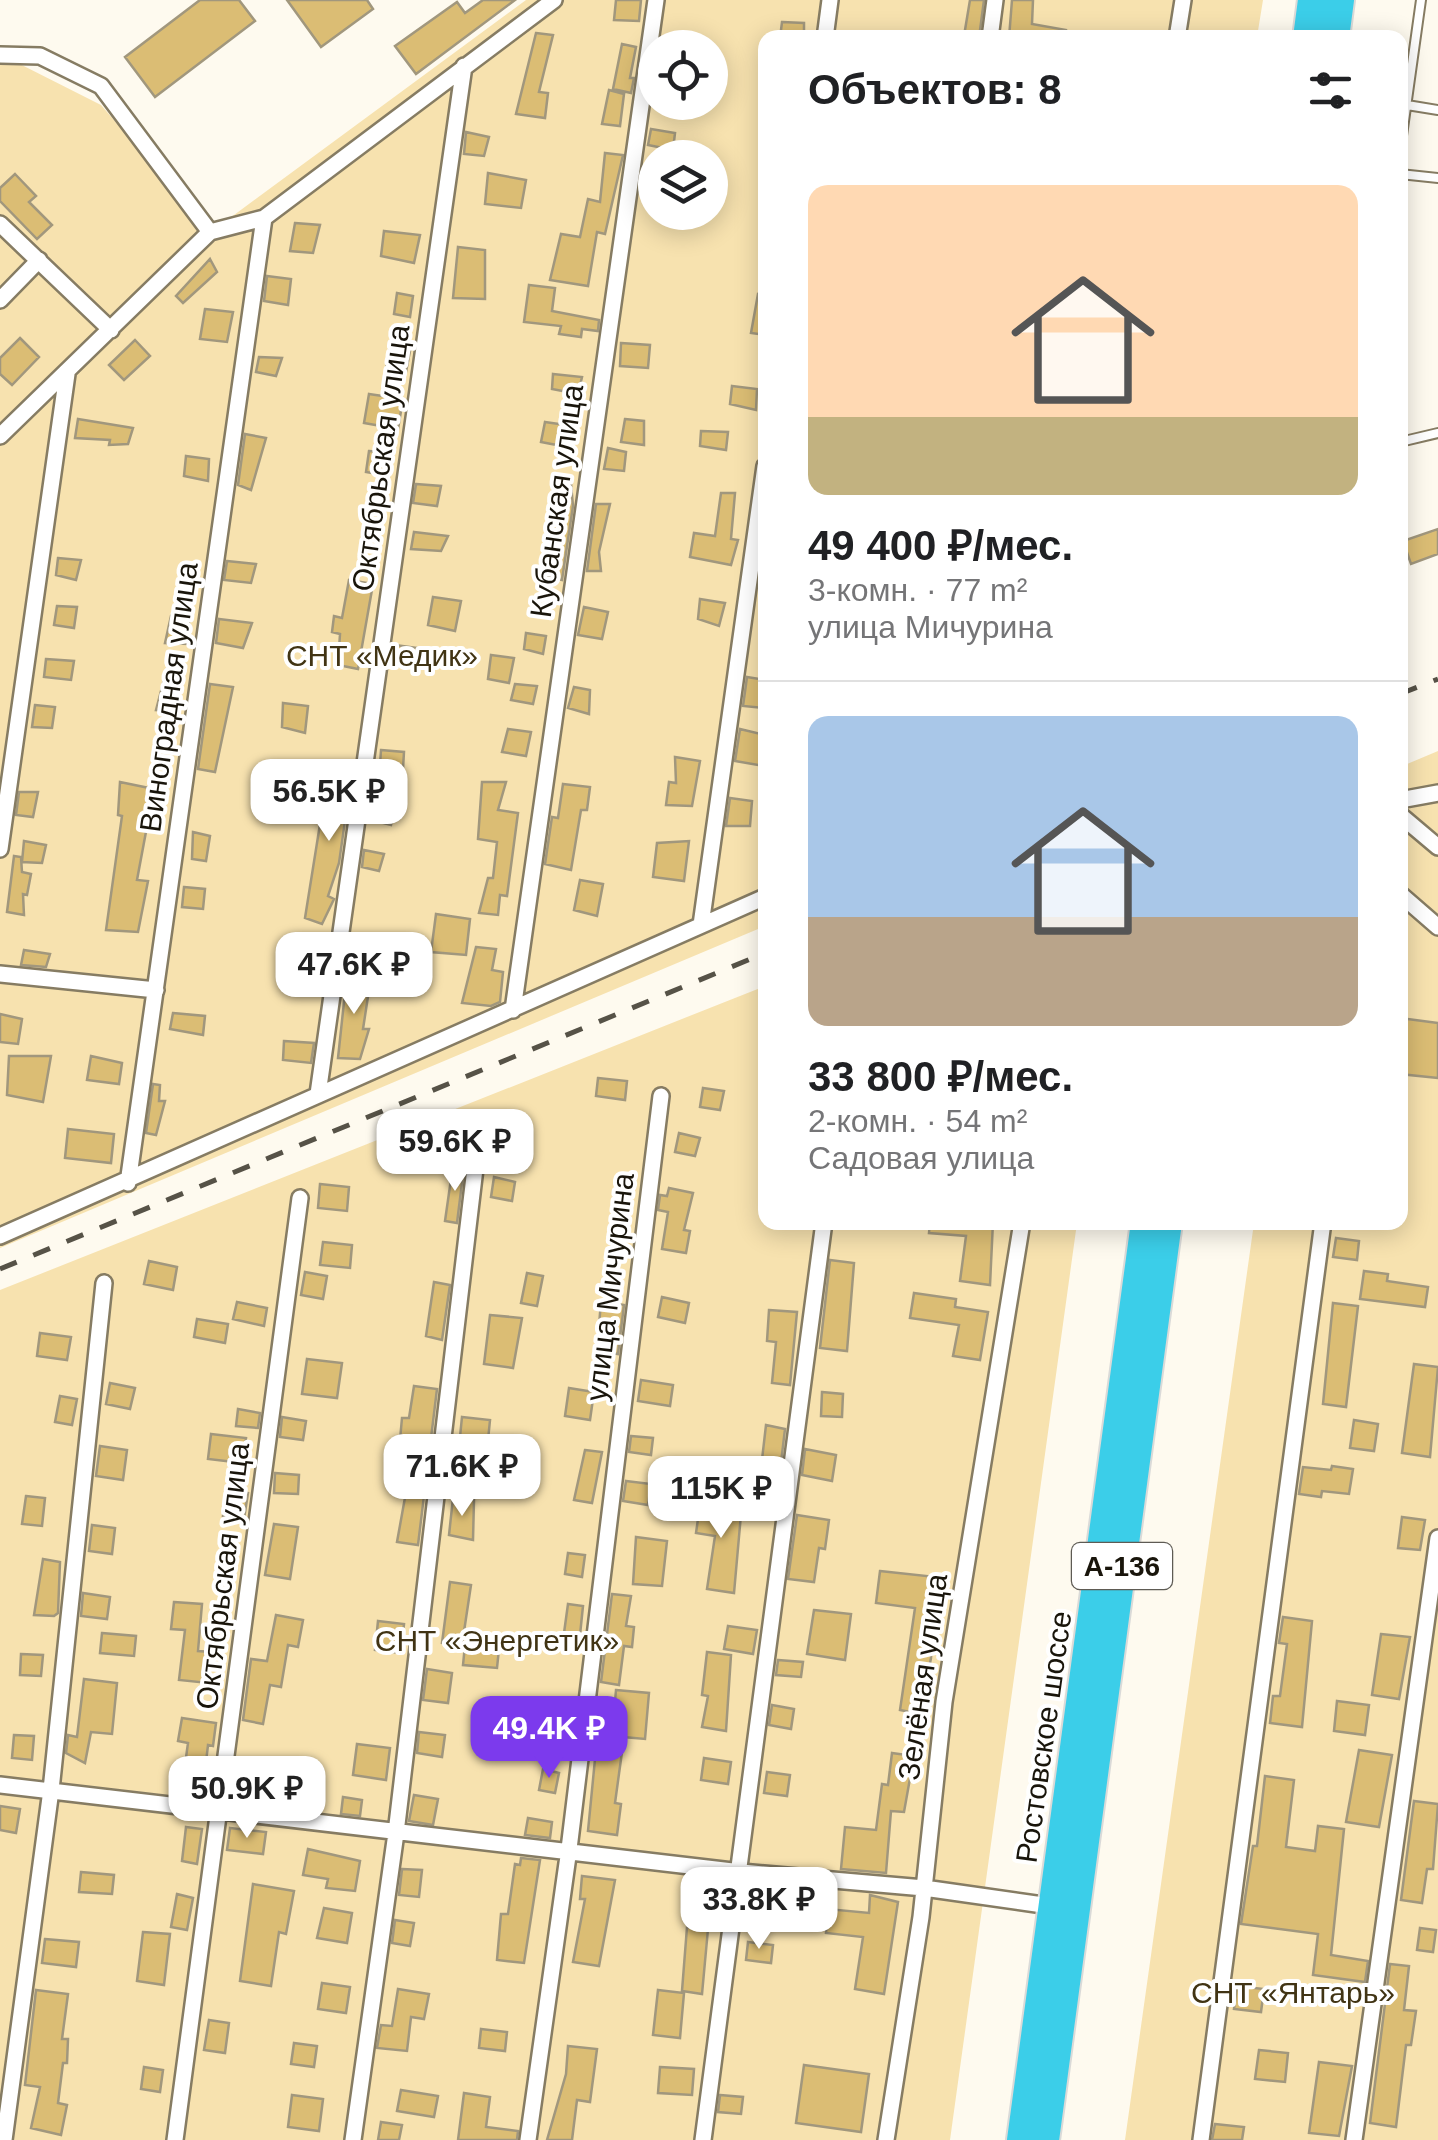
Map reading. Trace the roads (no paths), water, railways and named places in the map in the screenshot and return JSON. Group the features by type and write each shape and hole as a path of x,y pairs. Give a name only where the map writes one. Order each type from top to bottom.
{"highway":[{"path":"1308,30 1312,0"},
{"path":"1336,30 1340,0"},
{"name":"Ростовское шоссе","path":"1045,2140 1065,1908 1144,1230"},
{"name":"Ростовское шоссе","path":"1021,2140 1065,1908 1167,1230"}],"street":[{"path":"0,436 210,232 264,218 554,0"},
{"name":"Кубанская улица","path":"513,1010 656,0"},
{"path":"826,30 830,0"},
{"path":"991,30 996,0"},
{"path":"1178,30 1182,0"},
{"path":"0,55 40,56 101,86 210,232"},
{"name":"Октябрьская улица","path":"318,1094 464,66"},
{"name":"Виноградная улица","path":"128,1182 264,218"},
{"path":"0,224 112,330"},
{"path":"0,300 38,260"},
{"path":"0,849 67,374"},
{"path":"701,925 758,516"},
{"path":"1408,799 1438,794"},
{"path":"1408,822 1438,847"},
{"path":"0,1236 758,900"},
{"path":"1408,901 1438,926"},
{"path":"0,974 156,990"},
{"name":"улица Мичурина","path":"528,2140 661,1096"},
{"path":"353,2140 396,1833 476,1160"},
{"name":"Октябрьская улица","path":"175,2140 300,1198"},
{"path":"704,2140 823,1230"},
{"name":"Зелёная улица","path":"886,2140 924,1888 944,1702 1021,1230"},
{"path":"1201,2140 1322,1230"},
{"path":"4,2140 51,1790 104,1283"},
{"path":"1354,2140 1438,1538"},
{"path":"0,1785 741,1872 924,1888 1065,1908"}],"lane":[{"path":"1408,98 1421,0"},
{"path":"1408,105 1438,110"},
{"path":"1408,175 1438,178"},
{"path":"1408,440 1438,433"}],"railway":[{"path":"1408,691 1438,679"},
{"path":"0,1269 758,956"}],"park label":[{"name":"СНТ «Медик»","path":"382,656"},
{"name":"СНТ «Энергетик»","path":"497,1641"},
{"name":"СНТ «Янтарь»","path":"1293,1993"}]}
